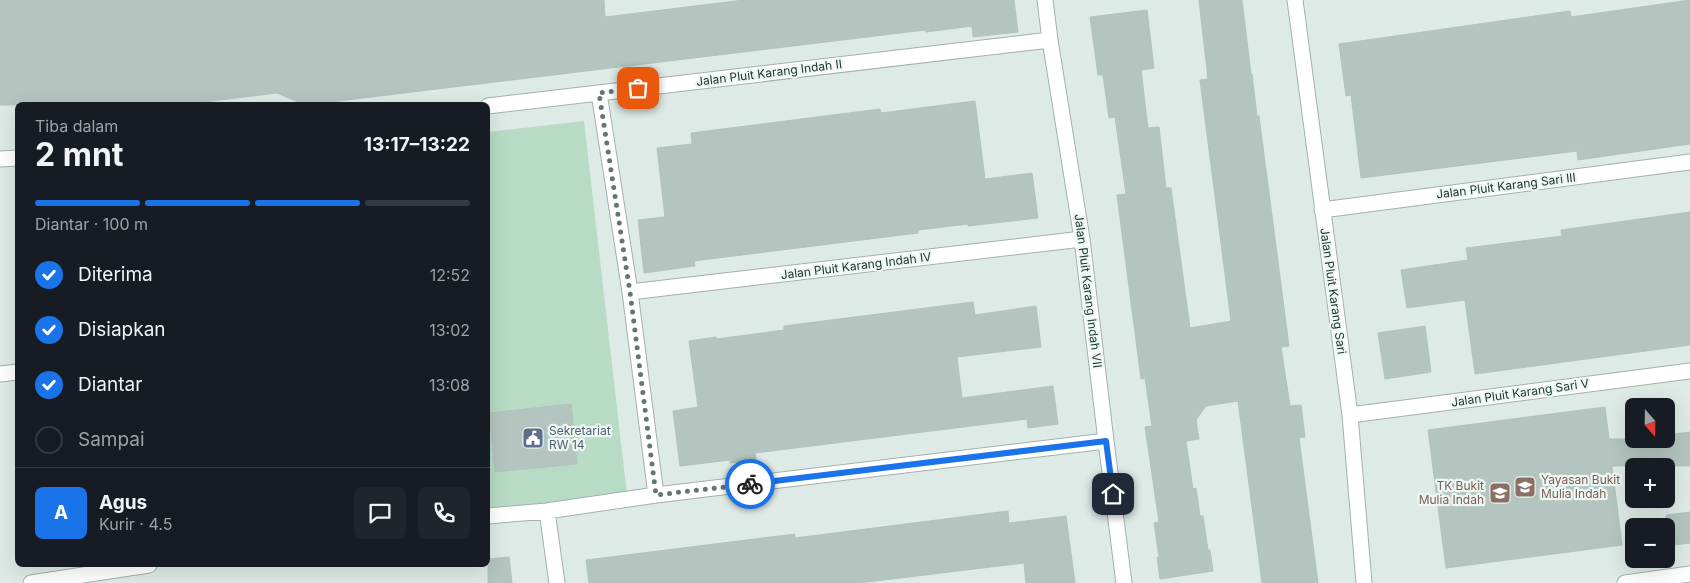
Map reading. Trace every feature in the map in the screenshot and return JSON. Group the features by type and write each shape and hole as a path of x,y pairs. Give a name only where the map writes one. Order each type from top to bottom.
{"street":[{"name":"Jalan Pluit Karang Indah VII","path":"1045,0 1082,239 1124,583"},
{"name":"Jalan Pluit Karang Sari","path":"1294,0 1350,415 1364,583"},
{"name":"Jalan Pluit Karang Indah II","path":"490,106 1050,40"},
{"path":"599,93 630,292 656,495"},
{"path":"0,159 15,158"},
{"name":"Jalan Pluit Karang Sari III","path":"1322,210 1690,162"},
{"name":"Jalan Pluit Karang Indah IV","path":"630,292 1082,239"},
{"name":"Jalan Pluit Karang Sari V","path":"1350,415 1690,371"},
{"path":"0,374 15,372"},
{"path":"490,516 547,511 656,495 1106,441"},
{"path":"547,511 557,583"},
{"path":"31,583 136,567"},
{"path":"1625,583 1690,574"}],"green space":[{"path":"584,121 627,495 490,512 490,132"}],"building":[{"path":"0,0 604,0 605,17 744,0 1014,0 1018,32 973,37 972,26 926,32 925,30 330,102 298,102 277,93 204,102 15,102 15,105 0,105"},
{"path":"1199,0 1242,0 1289,346 1281,347 1290,406 1301,405 1305,437 1299,438 1318,583 1262,583 1238,401 1206,406 1196,420 1199,439 1186,441 1193,489 1196,488 1200,516 1203,516 1213,571 1160,579 1154,523 1159,522 1145,427 1152,426 1145,378 1141,379 1117,195 1126,194 1115,117 1109,118 1103,75 1098,75 1090,17 1147,10 1154,68 1141,70 1148,128 1159,127 1166,188 1171,188 1190,328 1231,321 1200,80 1208,79"},
{"path":"1690,0 1690,144 1578,160 1577,151 1361,178 1351,95 1346,96 1339,44 1570,11 1571,17"},
{"path":"975,101 985,179 1032,173 1038,218 918,230 918,233 694,261 695,266 644,273 638,220 665,217 657,148 692,144 691,133 880,109 881,113"},
{"path":"1690,212 1690,345 1475,374 1465,300 1407,308 1401,270 1468,260 1466,248 1562,236 1561,230"},
{"path":"973,302 975,315 1036,306 1041,347 957,357 962,398 1053,386 1058,424 1028,428 1027,419 755,453 756,460 730,463 730,460 680,466 673,411 698,407 689,341 784,330 784,326"},
{"path":"1425,326 1431,372 1385,379 1378,333"},
{"name":"Sekretariat RW 14","path":"571,404 577,464 495,472 490,413"},
{"name":"Yayasan Bukit Mulia Indah","path":"1605,407 1609,439 1625,439 1625,448 1675,448 1675,434 1690,432 1690,466 1675,466 1675,458 1625,458 1625,466 1612,466 1622,545 1446,568 1428,430"},
{"path":"1008,511 1009,523 1066,516 1075,583 1026,583 1024,563 859,583 589,583 586,560 795,534 795,538"},
{"path":"1690,512 1690,543 1675,545 1675,518 1666,518 1666,515"},
{"path":"509,557 512,583 488,583 490,559"}],"way so far":[{"path":"638,88 599,93 630,292 656,495 750,484"}],"place":[{"name":"Sekretariat RW 14","path":"533,438"},
{"name":"Yayasan Bukit Mulia Indah","path":"1525,487"},
{"name":"TK Bukit Mulia Indah","path":"1500,493"}],"route":[{"path":"750,484 1106,441 1113,494"}]}
